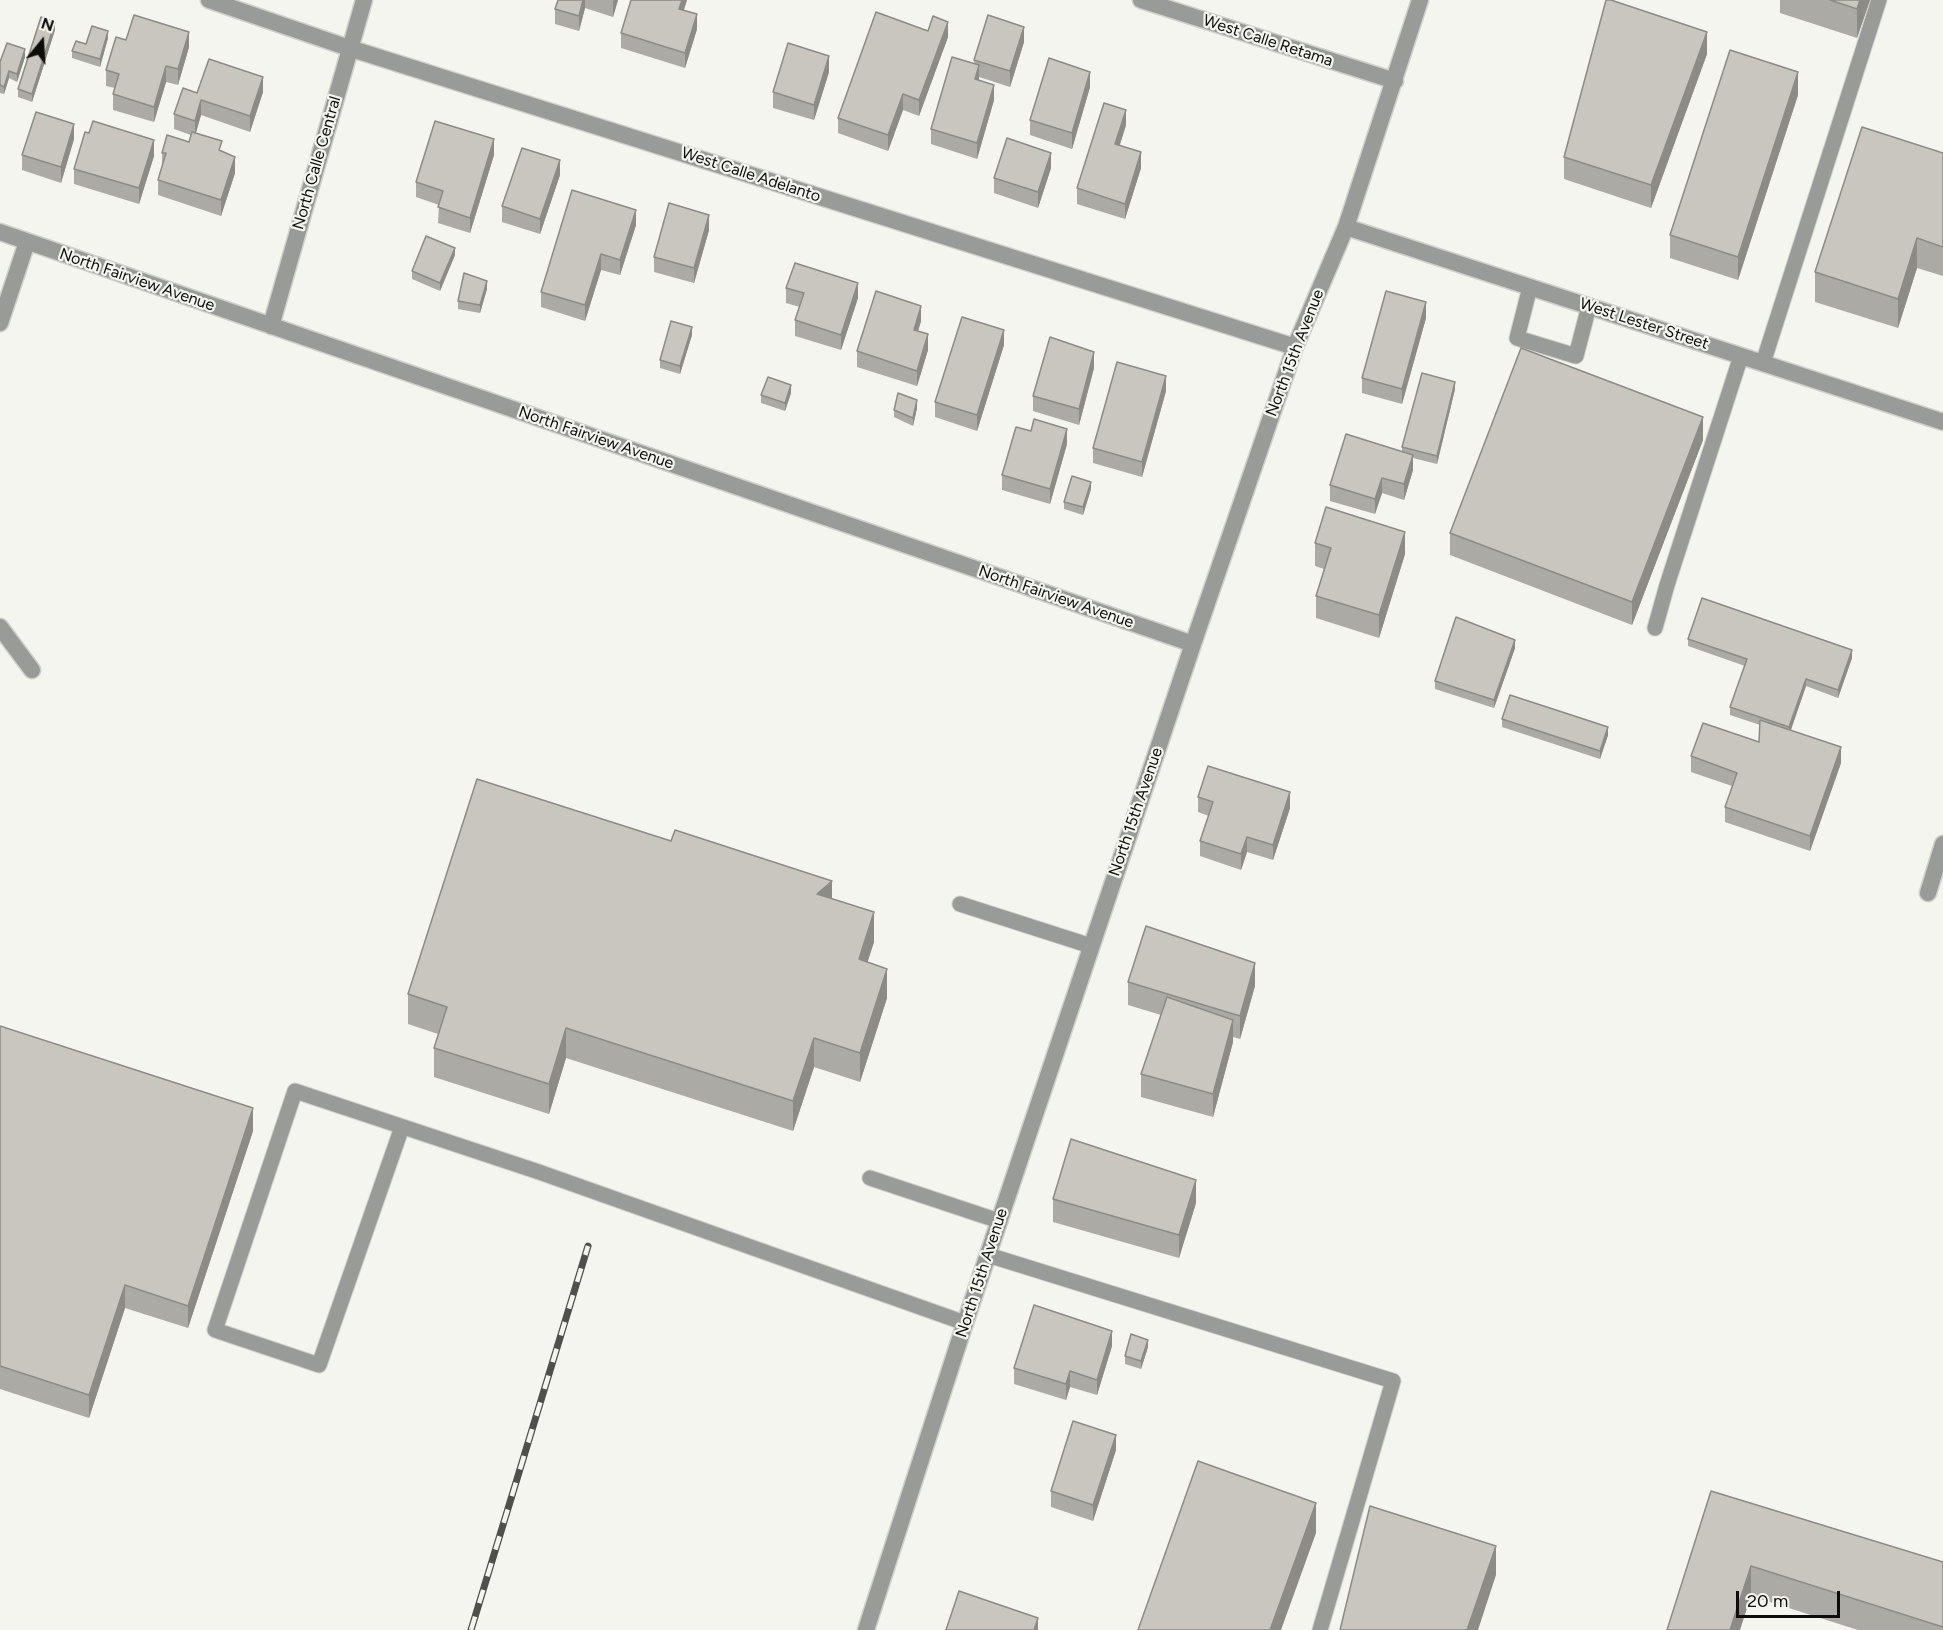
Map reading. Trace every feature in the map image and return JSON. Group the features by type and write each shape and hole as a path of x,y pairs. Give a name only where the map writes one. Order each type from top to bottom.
{"street":[{"name":"West Calle Adelanto","path":"209,0 349,48 1295,347"},
{"name":"North Calle Central","path":"271,326 364,0"},
{"name":"West Calle Retama","path":"1141,0 1395,81"},
{"name":"North 15th Avenue","path":"866,1630 965,1323 1192,644 1295,347 1346,227 1420,0"},
{"name":"West Lester Street","path":"1346,227 1943,422"},
{"name":"North Fairview Avenue","path":"0,232 1192,644"},
{"path":"0,323 27,242"},
{"path":"0,627 32,670"},
{"path":"1928,892 1943,844"}],"lane":[{"path":"1763,363 1879,0"},
{"path":"1530,287 1516,338 1576,356 1589,306"},
{"path":"1655,628 1741,356"},
{"path":"960,904 1091,946"},
{"path":"402,1126 319,1365 215,1330 295,1090 540,1172 965,1323"},
{"path":"870,1178 999,1221"},
{"path":"988,1255 1393,1381 1320,1630"}],"building":[{"path":"558,0 583,0 579,16 555,9"},
{"path":"631,0 682,0 679,9 697,14 685,53 621,33"},
{"path":"1606,0 1707,32 1651,185 1564,157"},
{"path":"1830,0 1860,0 1857,9"},
{"path":"876,12 928,31 933,16 948,22 919,100 903,94 888,135 838,118"},
{"path":"134,15 189,32 178,69 166,66 154,107 113,94 119,74 106,70 116,37 126,40"},
{"path":"988,15 1024,27 1010,71 974,60"},
{"path":"41,17 55,22 32,94 18,89"},
{"path":"92,26 108,31 100,59 72,51 76,41 86,44"},
{"path":"7,43 25,49 17,74 9,71 4,87 0,85 0,62"},
{"path":"788,43 829,56 814,105 773,92"},
{"path":"1730,50 1798,72 1738,257 1670,235"},
{"path":"952,57 979,65 975,79 994,85 977,143 931,129"},
{"path":"1049,58 1090,72 1072,133 1030,120"},
{"path":"209,59 263,77 250,116 201,100 195,121 174,114 183,88 197,93"},
{"path":"1104,103 1126,110 1115,144 1141,152 1125,204 1077,188"},
{"path":"36,112 74,124 61,167 22,155"},
{"path":"93,121 154,140 139,188 74,169 85,132 89,133"},
{"path":"435,121 494,139 470,218 438,207 443,191 416,182"},
{"path":"1862,127 1943,153 1943,247 1917,238 1898,299 1815,272"},
{"path":"192,132 222,141 219,150 235,157 221,200 158,180 166,153 162,153 167,135 189,142"},
{"path":"1007,138 1051,153 1038,192 994,178"},
{"path":"522,148 560,160 540,219 502,206"},
{"path":"572,190 636,210 620,260 601,254 585,305 541,292"},
{"path":"669,203 709,215 694,268 654,257"},
{"path":"426,236 455,248 440,283 412,271"},
{"path":"795,263 858,283 841,335 795,320 804,293 786,288"},
{"path":"464,273 487,281 480,305 458,301"},
{"path":"876,291 921,306 914,330 928,334 917,371 857,351"},
{"path":"1386,291 1426,302 1402,389 1362,378"},
{"path":"962,317 1004,330 977,415 935,402"},
{"path":"671,321 692,327 680,366 660,360"},
{"path":"1050,337 1094,352 1079,409 1033,396"},
{"path":"1521,348 1703,417 1632,602 1450,533"},
{"path":"1117,362 1166,376 1142,462 1093,448"},
{"path":"1422,373 1455,382 1437,456 1402,447"},
{"path":"768,377 791,385 785,403 761,395"},
{"path":"898,393 917,400 913,418 894,410"},
{"path":"1034,419 1067,429 1050,489 1002,475 1016,427 1031,431"},
{"path":"1346,434 1413,455 1404,484 1382,478 1375,499 1330,485"},
{"path":"1072,476 1091,482 1083,507 1064,502"},
{"path":"1326,507 1405,532 1379,615 1316,596 1331,548 1315,543"},
{"path":"1702,598 1852,650 1838,690 1806,679 1789,727 1730,707 1747,659 1688,639"},
{"path":"1456,617 1515,640 1494,700 1435,681"},
{"path":"1510,695 1608,727 1600,751 1502,719"},
{"path":"1760,720 1841,747 1810,836 1725,807 1737,773 1691,756 1703,723 1759,742"},
{"path":"1208,766 1290,792 1273,845 1247,837 1241,854 1200,841 1213,802 1198,797"},
{"path":"477,779 671,841 675,830 832,881 817,894 874,912 859,959 887,969 860,1053 814,1038 793,1101 566,1028 549,1084 434,1048 447,1007 408,994"},
{"path":"1146,926 1255,963 1240,1016 1128,982"},
{"path":"1167,997 1233,1020 1213,1094 1141,1074"},
{"path":"0,1026 253,1108 188,1306 125,1285 89,1395 0,1366"},
{"path":"1071,1139 1196,1180 1179,1235 1053,1199"},
{"path":"1034,1305 1112,1331 1097,1380 1070,1371 1066,1384 1014,1368"},
{"path":"1131,1334 1148,1340 1141,1361 1125,1356"},
{"path":"1073,1421 1116,1435 1093,1505 1051,1491"},
{"path":"1198,1461 1316,1503 1270,1630 1138,1630"},
{"path":"1711,1491 1943,1562 1943,1627 1751,1566 1730,1630 1667,1630"},
{"path":"1370,1506 1496,1546 1467,1630 1340,1630"},
{"path":"959,1591 1038,1618 1034,1630 946,1630"}],"railway":[{"path":"471,1630 588,1246"}]}
